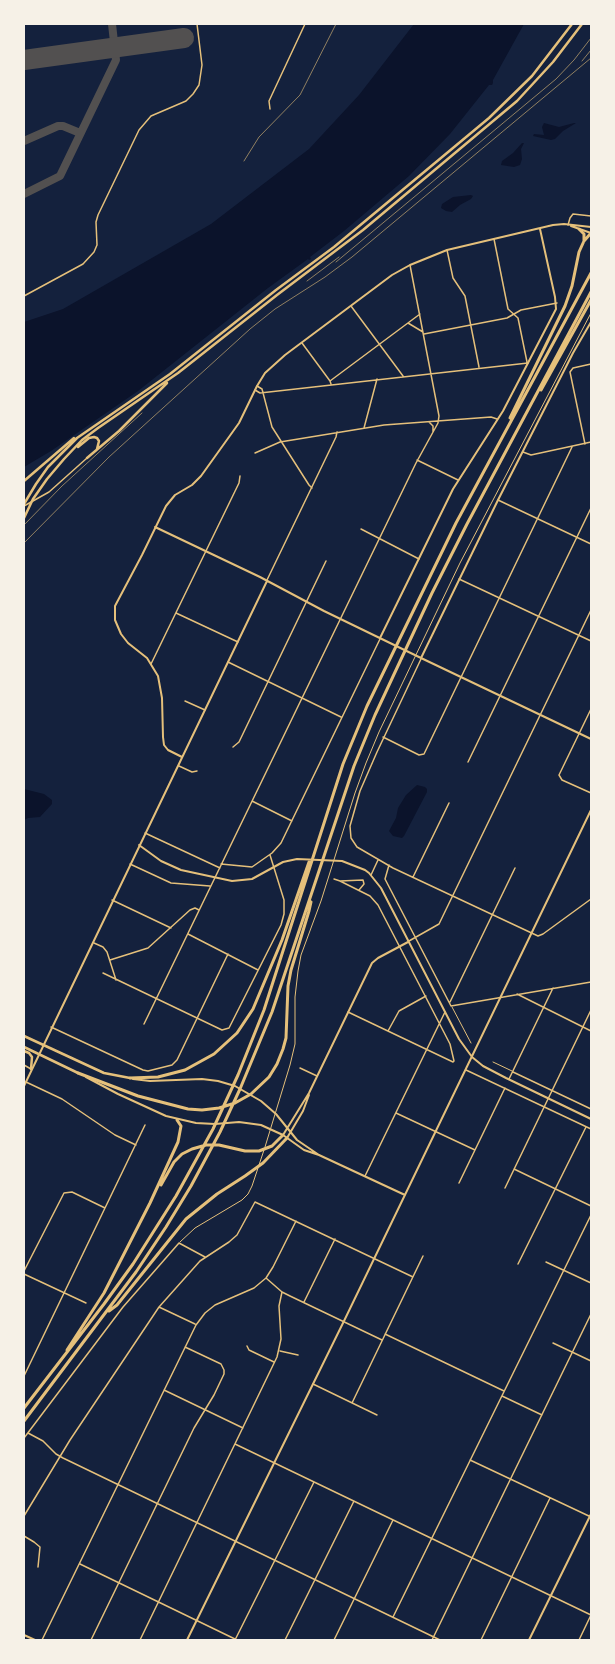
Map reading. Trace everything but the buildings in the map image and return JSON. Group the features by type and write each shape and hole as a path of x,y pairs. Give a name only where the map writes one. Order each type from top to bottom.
{"highway":[{"path":"24,481 62,447 170,374 269,295 334,247 479,127 528,80 572,24"},
{"path":"24,518 40,489 68,454 98,428 178,373 277,295 353,239 522,96 545,71 582,24"},
{"path":"579,229 584,235 583,244"},
{"path":"504,433 566,306 572,286 578,254 591,233"},
{"path":"24,1036 104,1073 130,1078 158,1077 185,1070 214,1054 236,1033 253,1009 282,940 315,849 343,764 377,684 429,577 504,433 591,273"},
{"path":"24,1421 106,1313 166,1227 207,1156 245,1077 274,1006 354,766 375,715 436,586 591,292"},
{"path":"509,446 591,300"},
{"path":"87,458 119,430 178,373"},
{"path":"24,505 30,494 57,457 72,442 93,426"},
{"path":"68,454 90,438 96,438 99,440 98,447 87,458"},
{"path":"24,1408 108,1300 162,1220 200,1154 238,1075 271,991 308,868"},
{"path":"24,1048 78,1073 138,1096 188,1109 202,1110 219,1108 243,1099 258,1088 273,1071 284,1049 286,1038 288,986 291,970 309,911 312,894"},
{"path":"24,1051 32,1057 32,1069"},
{"path":"150,1204 178,1142 181,1126 177,1120"},
{"path":"64,1356 95,1310 150,1204 174,1162 187,1151 206,1145 219,1145 250,1151 259,1151 272,1146 283,1135"},
{"path":"106,1313 121,1300 186,1219 217,1194 264,1163 287,1138"}],"street":[{"path":"24,296 83,264 94,252 97,245 96,222 98,215 139,130 151,116 186,101 199,85 202,65 197,24"},
{"path":"270,109 269,100 305,24"},
{"path":"568,225 570,218 574,214 591,216"},
{"path":"182,757 168,750 164,745 162,690 158,676 144,655 128,643 120,634 115,620 115,606 165,507 171,499 197,481 239,423 257,386 270,368 396,272 410,265 447,250 558,224 591,227"},
{"path":"568,225 591,233"},
{"path":"221,864 250,868 270,855 282,841 458,480 497,419 554,313 556,303 540,228"},
{"path":"494,239 508,309 518,319 527,362"},
{"path":"447,250 453,279 465,296 479,367"},
{"path":"144,1024 417,460 439,421 410,265"},
{"path":"408,323 423,333 507,318 520,310 556,303"},
{"path":"351,306 403,376"},
{"path":"331,382 420,314"},
{"path":"591,322 573,353 498,500 421,658 360,791 350,826 350,832 354,842 357,848 363,852 389,866 541,936 591,899"},
{"path":"302,343 331,382"},
{"path":"255,390 260,392 331,382 378,379 527,362"},
{"path":"585,444 571,369 591,364"},
{"path":"364,428 378,379"},
{"path":"257,386 263,391 271,425 309,486 312,488"},
{"path":"254,453 281,442 392,424 491,418 497,419"},
{"path":"429,422 433,427 432,435"},
{"path":"24,1086 112,900 312,488 337,432"},
{"path":"523,452 531,455 591,442"},
{"path":"384,737 419,755 423,754 572,447"},
{"path":"24,505 49,492 87,458"},
{"path":"417,460 458,480"},
{"path":"151,664 206,552 239,482 240,476"},
{"path":"498,500 591,544"},
{"path":"468,762 591,508"},
{"path":"155,527 388,642 591,739"},
{"path":"361,530 419,559"},
{"path":"233,747 239,742 326,561"},
{"path":"459,579 591,641"},
{"path":"283,1135 309,1093 372,963 378,958 439,924 591,610"},
{"path":"176,613 238,642"},
{"path":"228,662 342,717"},
{"path":"185,701 205,710"},
{"path":"591,709 560,773 560,777 591,793"},
{"path":"178,766 190,771 197,771"},
{"path":"252,800 292,821"},
{"path":"413,877 449,803"},
{"path":"187,1640 436,1132 591,810"},
{"path":"145,833 220,868"},
{"path":"139,845 172,866 192,874 232,881 248,880 287,861 297,859 337,860 354,864 365,870 381,888 459,1039 472,1057 483,1066 548,1099 591,1118"},
{"path":"104,973 222,1030 227,1030 231,1026 281,925 285,910 284,900 270,855"},
{"path":"371,875 378,860"},
{"path":"130,864 171,883 211,886"},
{"path":"389,866 385,879 451,1006 591,982"},
{"path":"450,1002 516,868"},
{"path":"334,879 359,890 375,901 400,946 450,1044 454,1061 453,1062 427,1050 348,1012"},
{"path":"340,881 363,880 364,884 359,890"},
{"path":"112,900 171,928"},
{"path":"110,960 148,948 192,909 195,908 199,910"},
{"path":"188,934 258,970"},
{"path":"92,942 105,949 116,980"},
{"path":"51,1027 143,1070 148,1071 174,1064 228,954"},
{"path":"509,1079 553,988"},
{"path":"517,994 591,1031"},
{"path":"388,1031 399,1011 426,996"},
{"path":"505,1188 591,1010"},
{"path":"365,1176 445,1012"},
{"path":"24,1065 32,1069"},
{"path":"300,1068 317,1076"},
{"path":"466,1069 591,1129"},
{"path":"513,1072 591,1109"},
{"path":"78,1073 155,1112 177,1120 205,1124 247,1122 269,1128 283,1135 304,1150 314,1155 320,1155"},
{"path":"130,1078 150,1081 197,1078 224,1082 243,1089 261,1101 276,1114 287,1129 302,1144 320,1155 405,1195"},
{"path":"25,1082 62,1099 115,1135 136,1145"},
{"path":"459,1183 505,1088"},
{"path":"287,1138 306,1105 309,1093"},
{"path":"396,1113 475,1150"},
{"path":"24,1376 145,1125"},
{"path":"518,1264 554,1188 586,1127"},
{"path":"514,1169 591,1206"},
{"path":"86,1303 24,1272 62,1195 66,1192 72,1192 105,1208"},
{"path":"24,1516 60,1456 159,1307 206,1257 237,1235 255,1202 413,1277"},
{"path":"393,1617 591,1215"},
{"path":"42,1640 196,1325 210,1309 254,1288 266,1278 273,1268 296,1221"},
{"path":"304,1303 335,1239"},
{"path":"24,1438 123,1307 179,1243 206,1257"},
{"path":"352,1403 423,1256"},
{"path":"546,1262 591,1283"},
{"path":"266,1278 282,1292 382,1340"},
{"path":"140,1640 280,1351 281,1339 279,1306 282,1292"},
{"path":"159,1307 196,1325"},
{"path":"432,1640 591,1314"},
{"path":"385,1334 504,1391"},
{"path":"553,1343 591,1361"},
{"path":"247,1346 250,1350 274,1362"},
{"path":"91,1640 194,1428 223,1376 224,1370 219,1363 185,1347"},
{"path":"280,1351 298,1355"},
{"path":"313,1384 378,1415"},
{"path":"164,1390 243,1428"},
{"path":"502,1396 542,1415"},
{"path":"28,1433 43,1441 60,1456 440,1640"},
{"path":"235,1444 591,1615 579,1640"},
{"path":"470,1460 591,1516 529,1640"},
{"path":"80,1564 236,1640 274,1560 314,1482"},
{"path":"481,1640 550,1498"},
{"path":"285,1640 354,1501"},
{"path":"334,1640 393,1520"},
{"path":"24,1536 40,1548 38,1567"},
{"path":"24,1635 35,1640"}],"lane":[{"path":"179,1243 195,1228 242,1200 248,1194 255,1177 277,1107 295,1044 295,997 301,955 366,763 379,732 417,656 460,564 591,313"},
{"path":"451,1006 470,1043"},
{"path":"493,1062 513,1072"}],"water":[{"path":"414,24 524,24 493,80 492,85 489,85 450,134 409,176 344,231 310,257 311,259 308,259 268,288 138,391 51,451 24,467 24,322 63,309 211,224 309,149 359,95"},
{"path":"544,123 559,127 576,123 563,131 555,139 551,140 533,136 534,134 544,135 542,127"},
{"path":"522,143 524,143 521,149 522,159 520,165 514,167 501,165 502,161 513,153"},
{"path":"473,196 471,199 460,205 452,212 441,208 442,204 453,197"},
{"path":"417,785 425,787 427,792 404,836 402,838 393,836 389,831 396,818 398,808 406,795"},
{"path":"24,789 44,794 52,800 52,804 40,817 28,818 24,820"}],"taxiway":[{"path":"24,194 60,176 116,60 112,24"},
{"path":"24,141 58,126 63,126 80,133"}],"runway":[{"path":"24,60 184,38"}],"railway":[{"path":"244,161 259,137 300,95 336,24"},
{"path":"336,262 556,79 574,60 591,38"},
{"path":"582,61 591,50"},
{"path":"24,543 109,457 250,329 275,309 325,277 352,257 591,58"},
{"path":"307,281 339,257"},
{"path":"24,525 62,486 142,413"}]}
